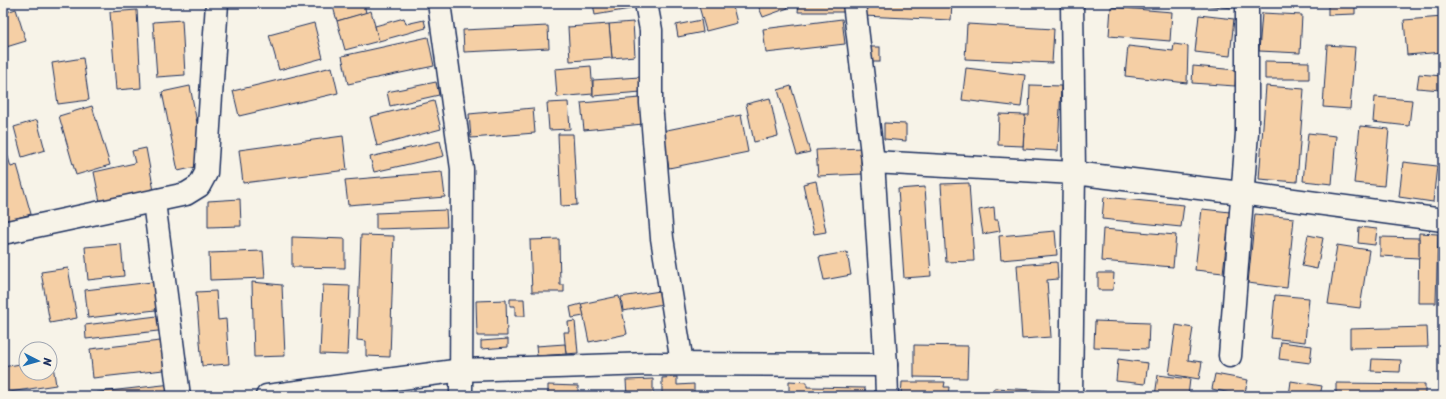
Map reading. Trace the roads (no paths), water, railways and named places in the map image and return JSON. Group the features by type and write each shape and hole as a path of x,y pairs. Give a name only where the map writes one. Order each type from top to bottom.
{"street":[{"path":"3,233 154,202 186,194 199,186 206,173 217,3"},
{"path":"439,3 462,169 461,396"},
{"path":"646,3 651,30 651,103 662,238 682,363"},
{"path":"854,3 873,162 886,365 886,396"},
{"path":"1071,396 1074,173 1072,3"},
{"path":"1230,356 1241,193 1247,133 1247,3"},
{"path":"873,162 1074,173 1241,193 1443,220"},
{"path":"154,202 179,396"},
{"path":"267,396 462,370 682,363 886,365"}]}
